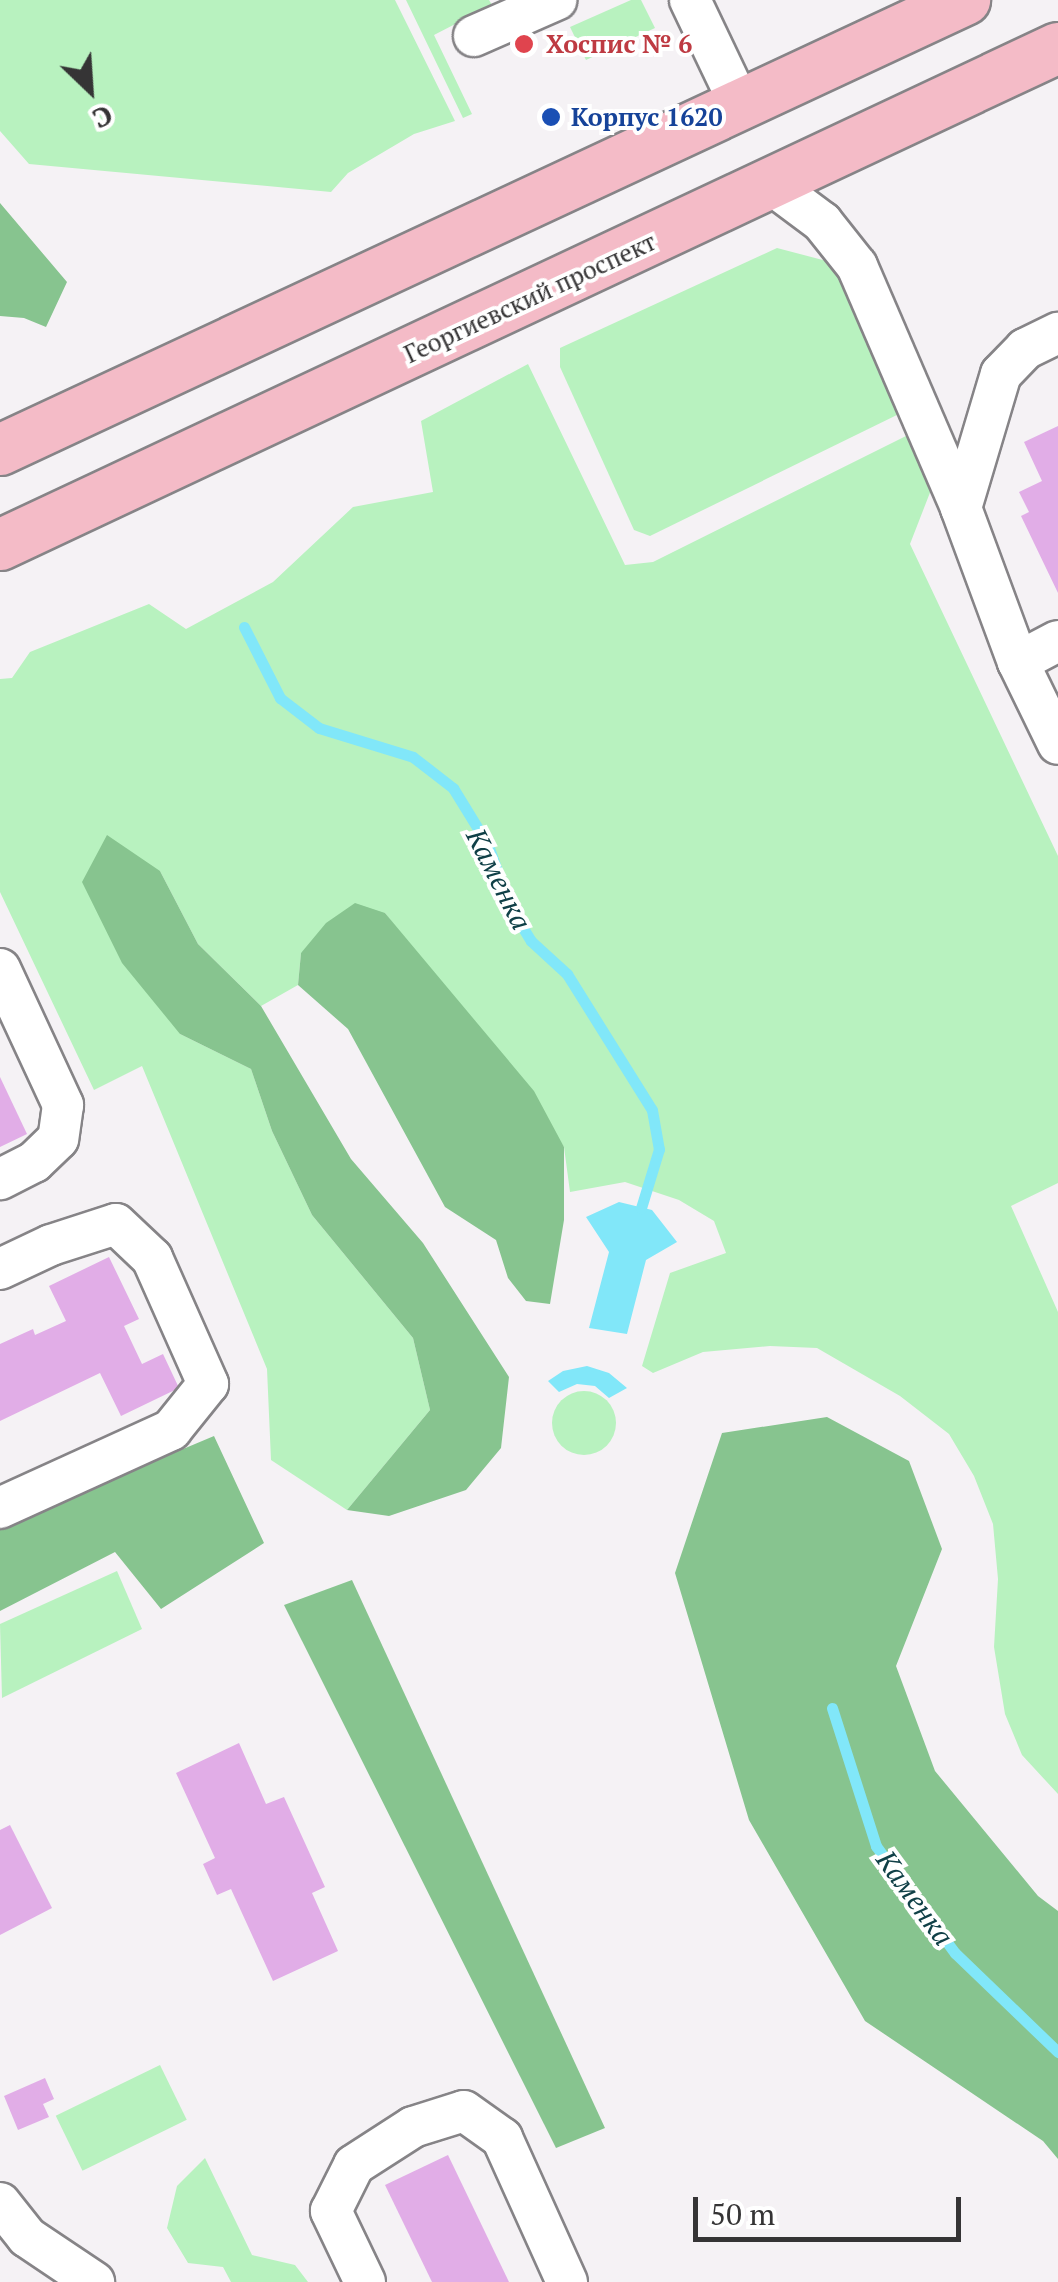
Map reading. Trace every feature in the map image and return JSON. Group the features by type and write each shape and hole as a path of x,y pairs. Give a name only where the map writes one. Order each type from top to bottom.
{"main road":[{"path":"0,450 966,0"},
{"name":"Георгиевский проспект","path":"0,546 1058,48"}],"lane":[{"path":"474,36 556,0"},
{"path":"690,0 740,104"},
{"path":"771,184 822,222 857,266 960,508 1018,662 1058,744"},
{"path":"960,508 1000,374 1025,349 1058,333"},
{"path":"1018,662 1058,641"},
{"path":"0,970 63,1105 58,1140 34,1162 0,1179"},
{"path":"0,1268 50,1244 116,1224 152,1258 208,1384 171,1430 0,1508"},
{"path":"365,2282 331,2211 354,2165 413,2127 464,2110 502,2138 567,2282"},
{"path":"0,2204 27,2237 94,2282"}],"green space":[{"path":"0,0 395,0 455,121 414,134 348,173 331,192 29,164 0,131"},
{"path":"406,0 489,0 492,5 434,35 472,114 463,118"},
{"path":"631,0 641,0 655,28 586,60 570,27"},
{"path":"0,203 67,282 46,327 24,318 0,316"},
{"path":"777,248 838,264 903,412 650,536 634,530 560,367 560,348"},
{"path":"528,364 625,565 653,562 908,435 931,490 910,544 1058,856 1058,1183 1011,1206 1058,1312 1058,1794 1022,1755 1005,1714 994,1647 998,1579 993,1524 974,1476 949,1434 900,1396 817,1348 770,1346 703,1352 653,1373 642,1366 670,1273 726,1253 714,1221 679,1200 625,1182 570,1192 564,1147 385,913 301,953 298,985 261,1006 198,944 160,871 180,1034 251,1069 272,1131 312,1215 413,1338 430,1410 347,1510 271,1460 267,1369 142,1066 94,1090 0,892 0,679 12,678 30,652 149,604 186,629 273,582 353,507 433,492 421,421"},
{"path":"107,835 160,871 198,944 261,1006 351,1159 423,1243 509,1377 501,1448 466,1490 389,1516 347,1510 430,1410 413,1338 312,1215 272,1131 251,1069 180,1034 122,963 82,882"},
{"path":"355,903 385,913 534,1091 564,1147 564,1220 550,1304 526,1301 508,1278 496,1240 445,1207 348,1029 298,985 301,953 326,923"},
{"path":"584,1391 607,1400 616,1423 607,1446 584,1455 561,1446 552,1423 561,1400"},
{"path":"827,1417 909,1461 942,1549 896,1666 935,1771 1038,1896 1058,1911 1058,2159 1043,2141 865,2021 749,1820 675,1573 722,1433"},
{"path":"214,1436 264,1543 161,1609 115,1552 0,1611 0,1526"},
{"path":"117,1571 142,1629 2,1698 0,1624"},
{"path":"352,1580 605,2128 556,2148 284,1605"},
{"path":"160,2065 187,2120 82,2171 56,2116"},
{"path":"205,2158 252,2255 295,2265 308,2282 231,2282 223,2267 188,2263 167,2228 177,2186"}],"water":[{"path":"619,1202 652,1210 677,1242 646,1260 627,1334 589,1328 609,1252 586,1217"},
{"path":"587,1366 609,1373 627,1388 609,1398 595,1386 577,1384 559,1392 548,1381 563,1371"}],"building":[{"path":"1058,426 1058,593 1021,516 1029,512 1019,492 1042,481 1024,442"},
{"path":"0,1077 27,1134 0,1147"},
{"path":"109,1257 139,1319 124,1326 142,1364 163,1354 179,1388 121,1416 100,1373 0,1421 0,1344 33,1329 35,1335 66,1321 49,1286"},
{"path":"239,1743 266,1804 284,1797 325,1887 312,1893 338,1951 273,1981 231,1889 217,1895 203,1864 215,1858 176,1773"},
{"path":"10,1825 52,1908 0,1935 0,1830"},
{"path":"45,2078 54,2099 43,2104 49,2117 18,2130 4,2096"},
{"path":"448,2155 509,2282 432,2282 385,2185"}],"waterway":[{"name":"Каменка","path":"244,627 280,698 319,728 413,757 453,788 488,845 509,905 531,941 567,974 652,1110 659,1149 641,1208"},
{"name":"Каменка","path":"832,1708 876,1846 955,1953 1058,2052"}],"place":[{"name":"Хоспис № 6","path":"524,44"},
{"name":"Корпус 1620","path":"551,117"}]}
